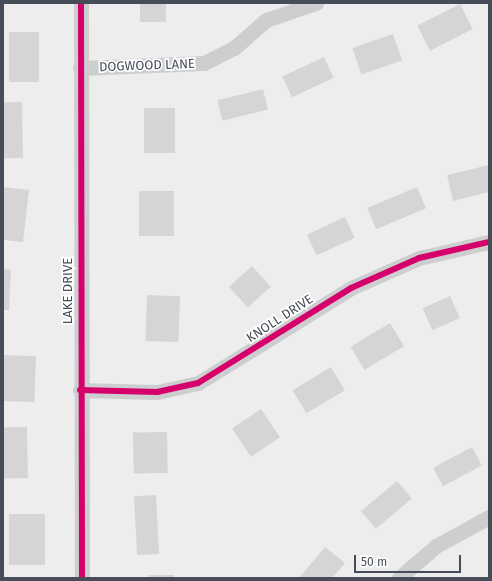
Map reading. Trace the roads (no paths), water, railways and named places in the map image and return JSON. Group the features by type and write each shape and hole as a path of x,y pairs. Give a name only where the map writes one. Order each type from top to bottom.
{"street":[{"name":"LAKE DRIVE","path":"81,3 80,390 82,578"},
{"name":"DOGWOOD LANE","path":"80,68 204,63 234,48 266,20 316,3"},
{"name":"KNOLL DRIVE","path":"80,390 157,392 198,383 357,284 419,258 489,242"},
{"path":"399,578 436,546 489,517"}]}
